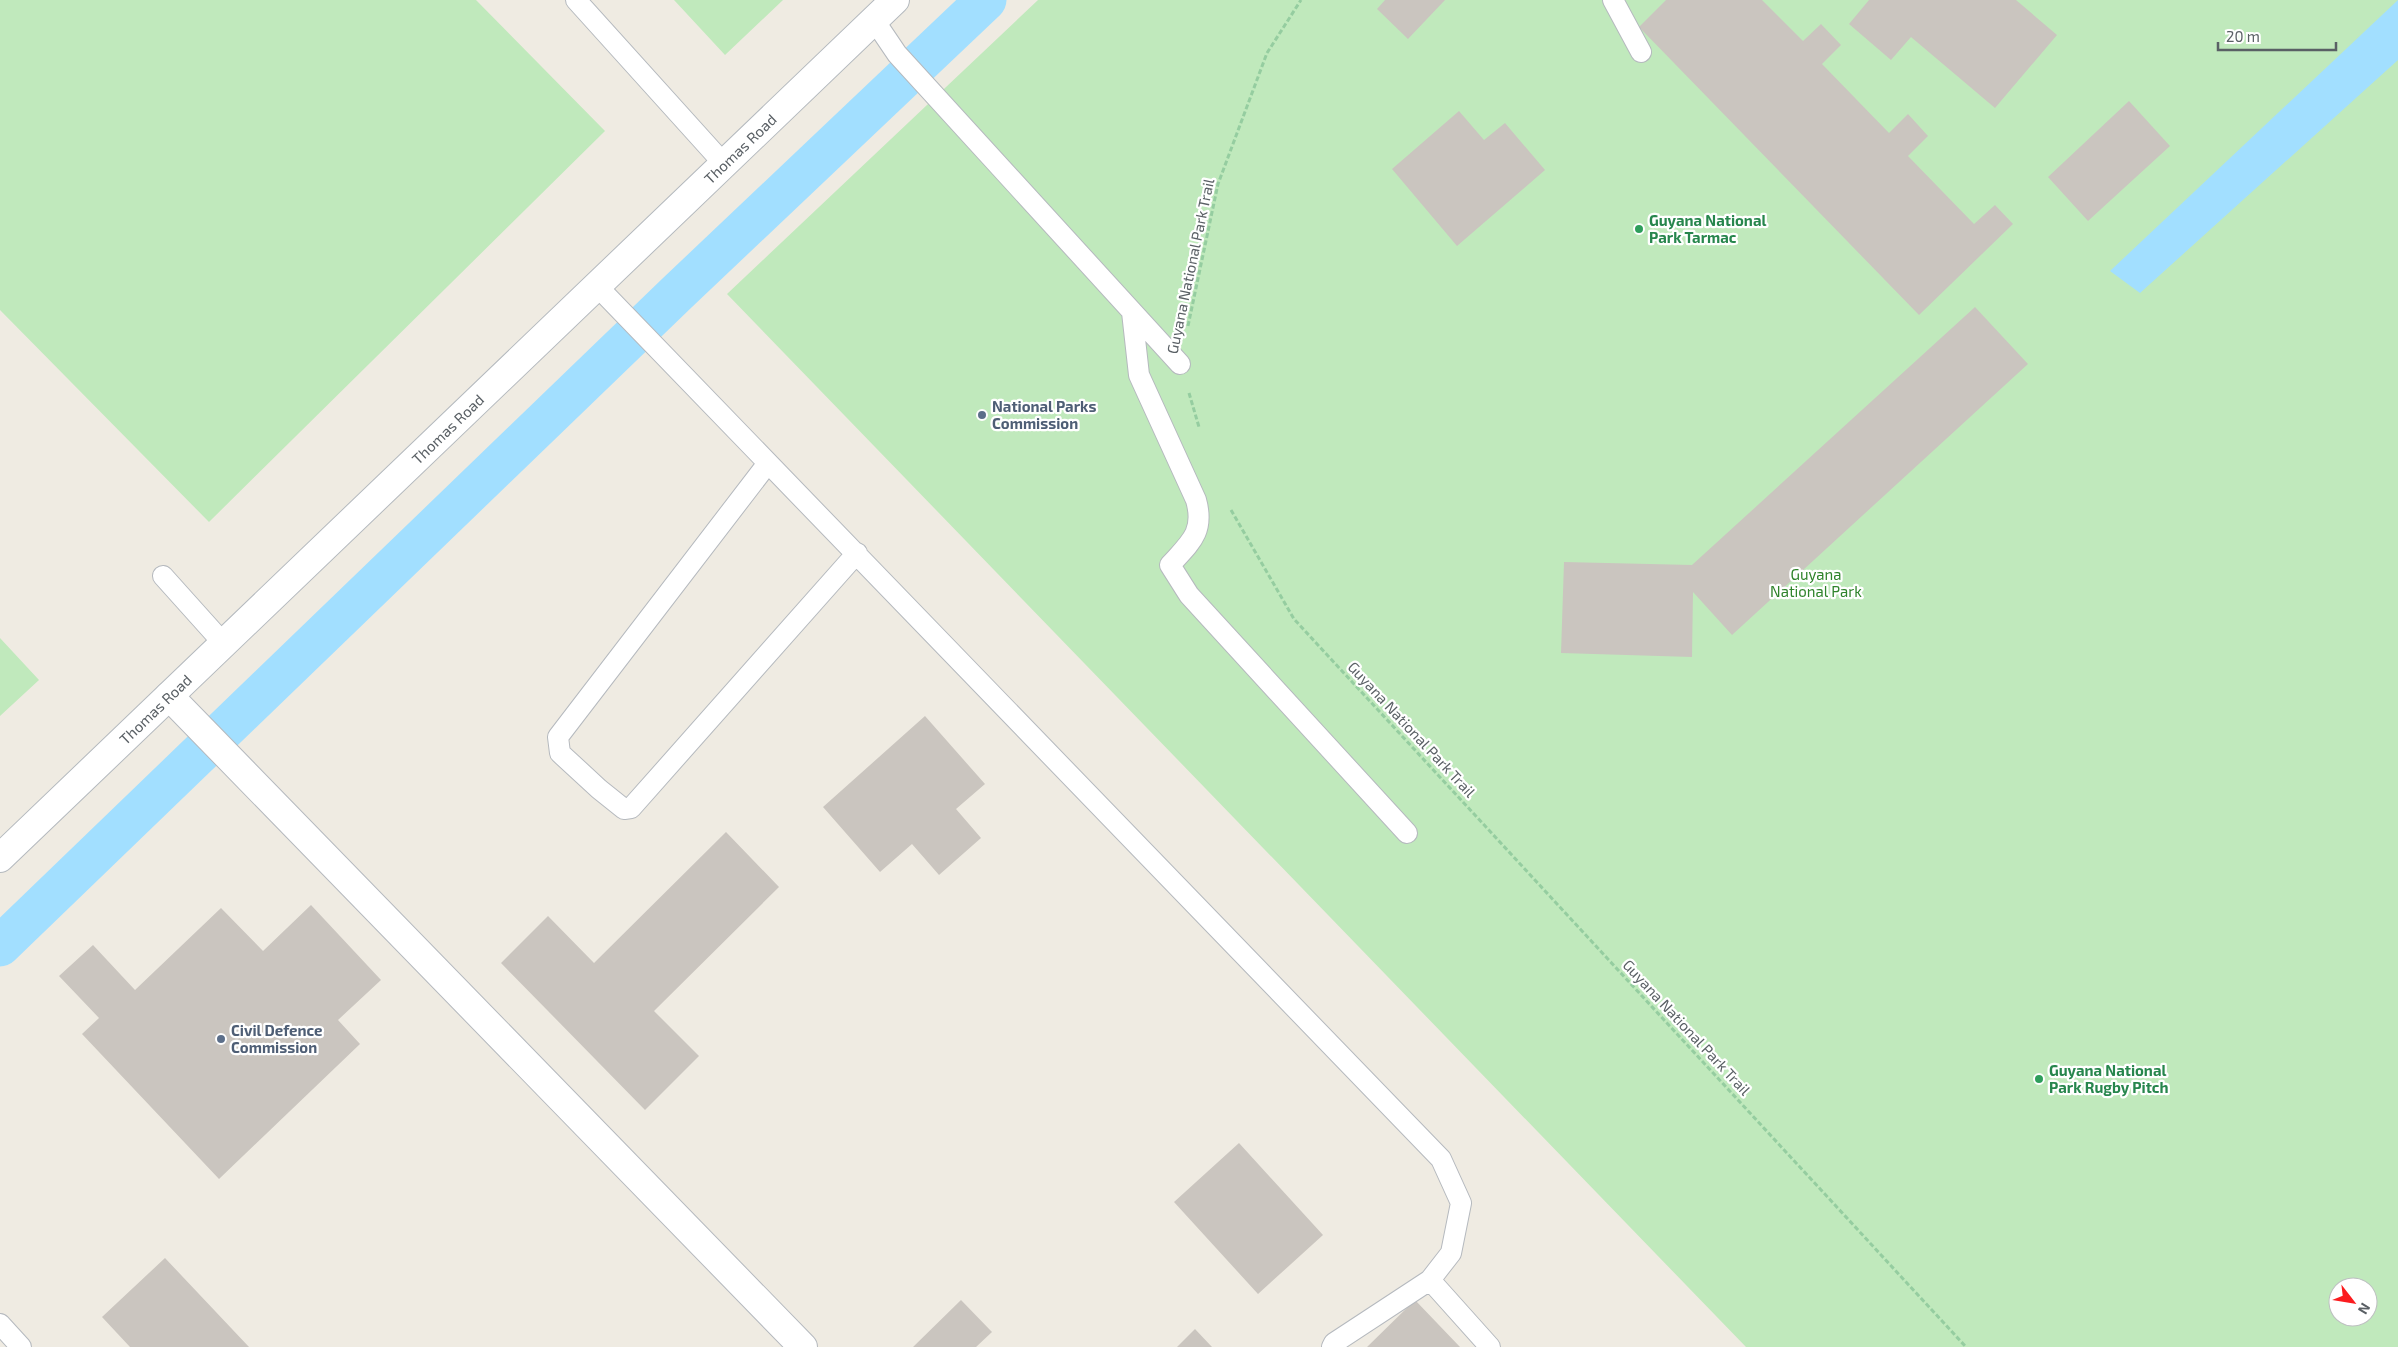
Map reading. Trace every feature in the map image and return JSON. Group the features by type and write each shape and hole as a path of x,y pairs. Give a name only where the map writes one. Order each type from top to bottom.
{"street":[{"name":"Thomas Road","path":"0,858 895,0"},
{"path":"169,696 803,1347"}],"lane":[{"path":"576,0 724,164"},
{"path":"1613,0 1642,52"},
{"path":"874,20 897,54 1180,364"},
{"path":"597,286 1441,1158 1461,1203 1451,1253 1430,1280 1334,1343 1332,1347"},
{"path":"1132,312 1139,375 1196,500 1200,517 1193,540 1170,565 1189,596 1407,833"},
{"path":"768,463 558,737 560,753 624,809 631,808 857,553"},
{"path":"162,576 224,644"},
{"path":"1430,1280 1490,1347"},
{"path":"0,1324 21,1347"}],"path":[{"name":"Guyana National Park Trail","path":"1200,430 1180,364 1218,184 1266,52 1301,0"},
{"name":"Guyana National Park Trail","path":"1227,503 1294,619 1966,1347"}],"green space":[{"path":"0,0 476,0 605,131 209,522 0,310"},
{"path":"674,0 783,0 725,55"},
{"name":"Guyana National Park","path":"1038,0 2398,0 2398,1347 1746,1347 727,294"},
{"path":"0,638 39,680 0,716"}],"water":[{"path":"2398,0 2398,60 2140,293 2110,271"}],"building":[{"path":"1385,0 1445,0 1408,39 1377,9"},
{"path":"1666,0 1762,0 1803,41 1821,24 1841,45 1822,64 1889,133 1908,114 1928,136 1908,156 1974,224 1995,205 2013,224 1919,315 1639,27"},
{"path":"1869,0 2016,0 2057,35 1995,108 1911,37 1891,60 1849,24"},
{"path":"2129,101 2170,146 2088,221 2048,177"},
{"path":"1459,111 1484,140 1505,123 1545,170 1457,246 1392,169"},
{"path":"1975,307 2028,364 1732,635 1693,592 1692,657 1561,653 1564,562 1692,565"},
{"path":"925,716 985,784 956,809 981,838 939,875 912,844 880,872 823,807"},
{"path":"726,832 779,887 654,1011 699,1056 645,1110 501,963 548,916 594,963"},
{"name":"Civil Defence Commission","path":"311,905 381,980 338,1020 360,1044 219,1179 82,1034 99,1018 59,976 93,945 135,990 221,908 263,951"},
{"path":"1239,1143 1323,1235 1258,1294 1174,1202"},
{"path":"165,1258 249,1347 130,1347 102,1317"},
{"path":"961,1300 992,1332 976,1347 913,1347"},
{"path":"1415,1300 1460,1347 1367,1347"},
{"path":"1195,1329 1212,1347 1177,1347"}],"waterway":[{"path":"0,946 677,293 986,0"}],"place":[{"name":"Guyana National Park Tarmac","path":"1639,229"},
{"name":"National Parks Commission","path":"982,415"},
{"name":"Civil Defence Commission","path":"221,1039"},
{"name":"Guyana National Park Rugby Pitch","path":"2039,1079"}]}
